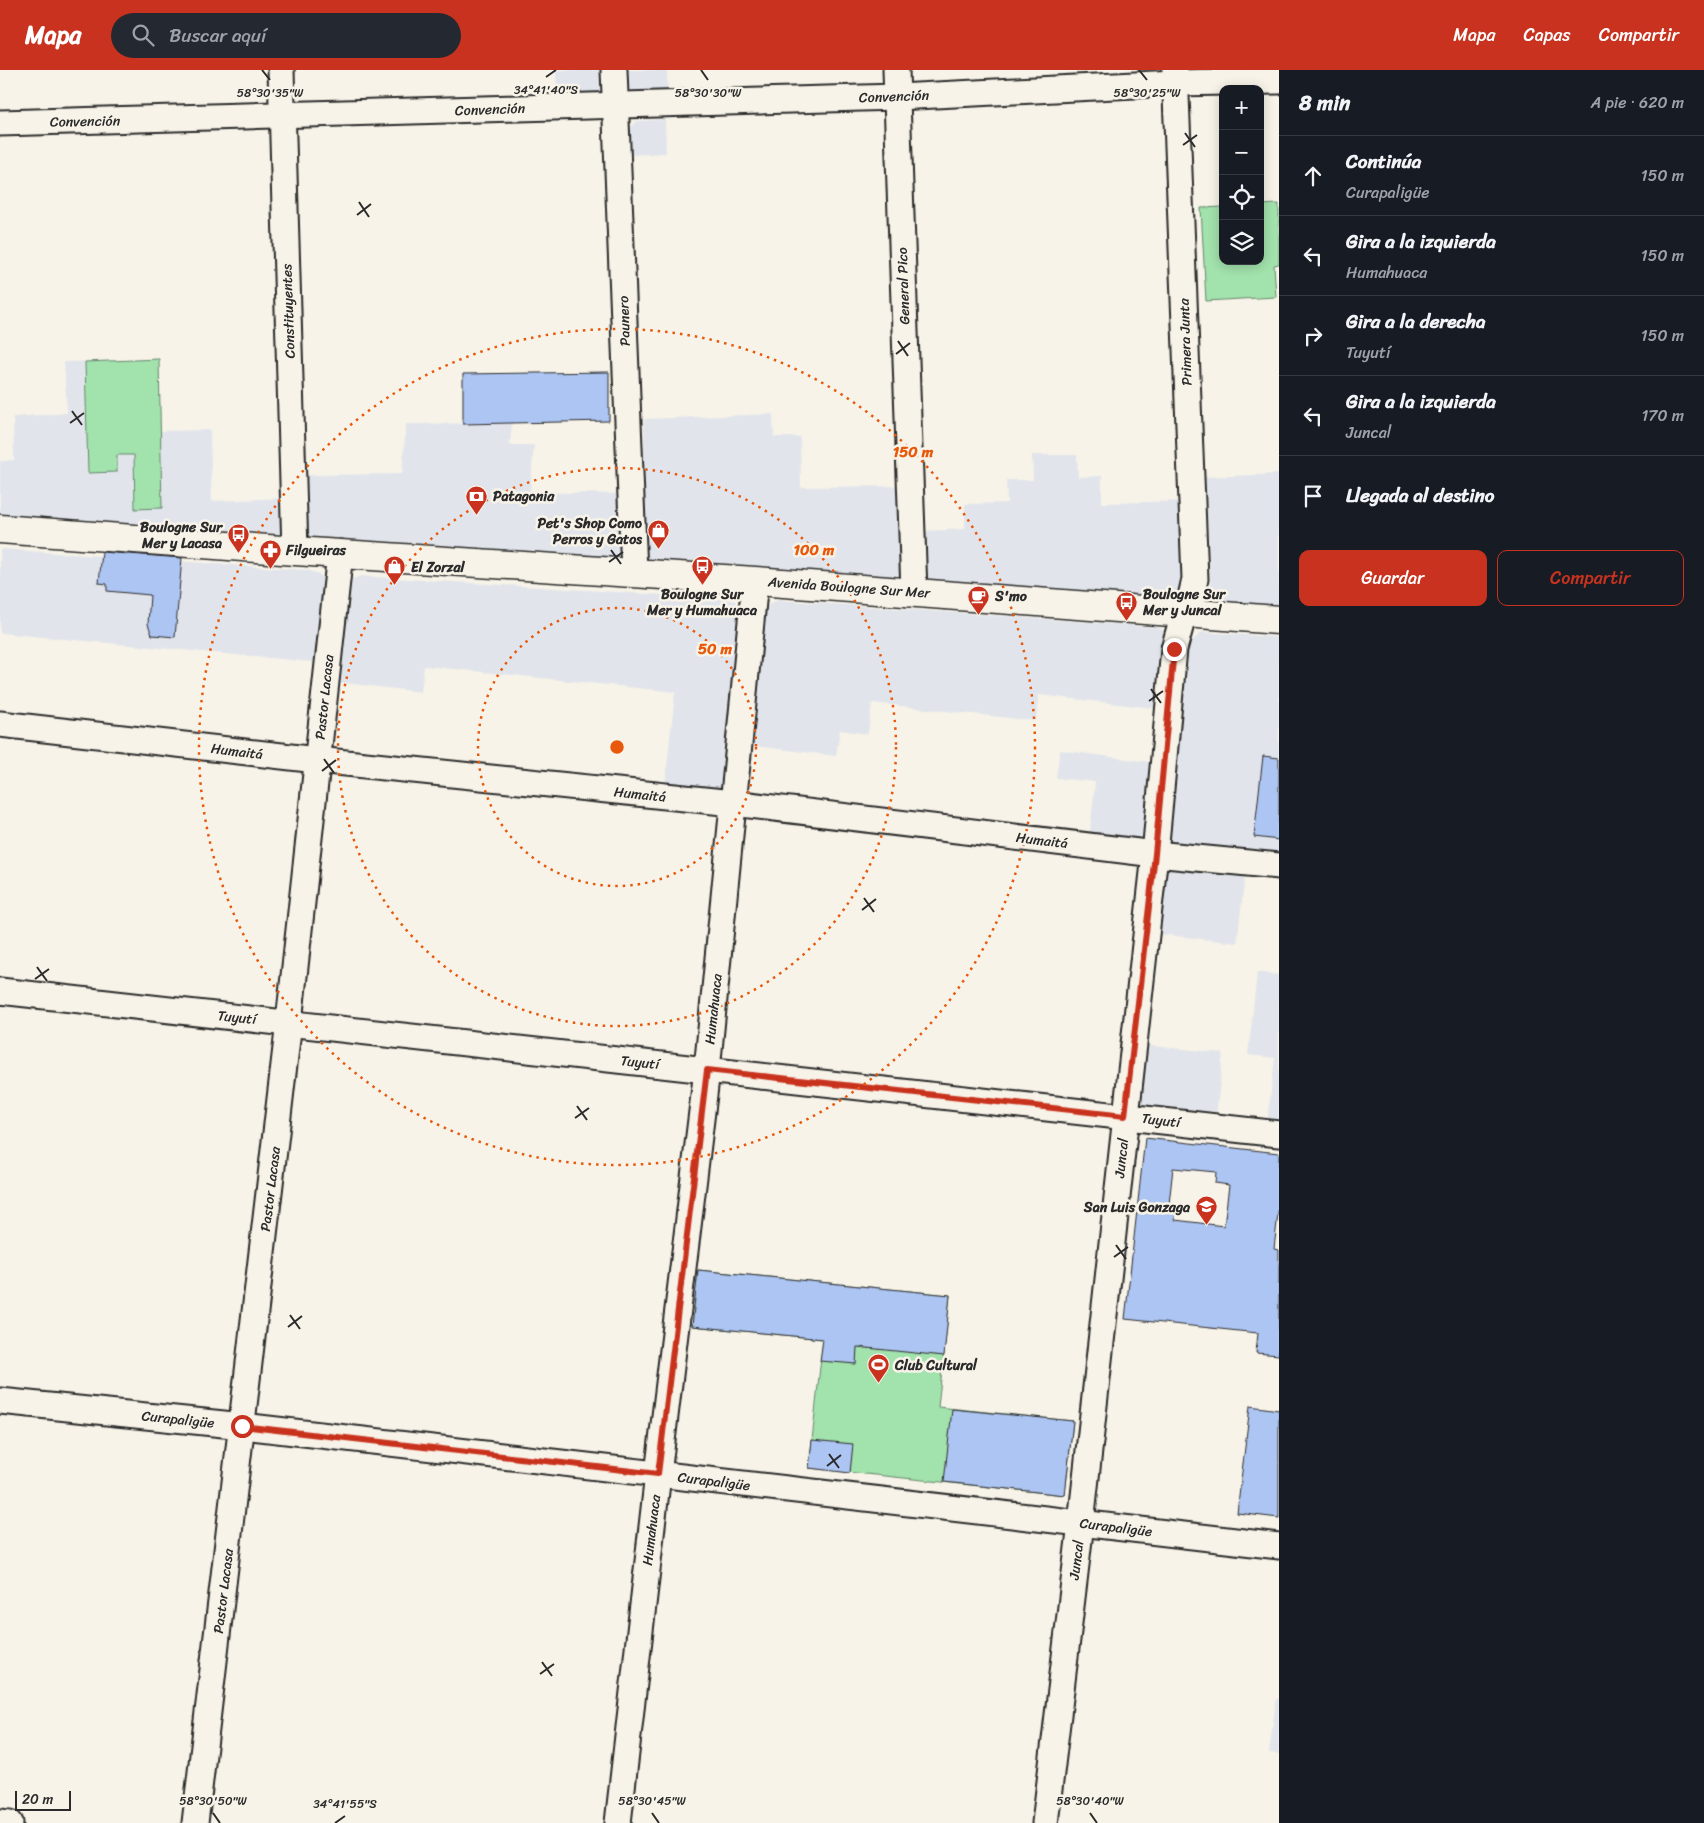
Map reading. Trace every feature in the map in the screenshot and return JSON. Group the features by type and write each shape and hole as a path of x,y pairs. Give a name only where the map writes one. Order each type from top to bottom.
{"main road":[{"name":"Avenida Boulogne Sur Mer","path":"0,529 295,552 340,553 914,592 1279,620"}],"street":[{"name":"Constituyentes","path":"281,70 295,552"},
{"name":"Paunero","path":"614,70 634,573"},
{"name":"General Pico","path":"896,70 914,592"},
{"name":"Convención","path":"0,123 897,97 1175,77 1279,81"},
{"name":"Primera Junta","path":"1175,77 1195,579 1191,597 1184,613"},
{"name":"Pastor Lacasa","path":"195,1823 289,1022 340,553"},
{"name":"Humahuaca","path":"618,1823 707,1070 755,581"},
{"name":"Juncal","path":"1045,1823 1155,854 1174,649 1184,613"},
{"name":"Humaitá","path":"0,724 317,760 733,803 1155,854 1279,866"},
{"name":"Tuyutí","path":"0,991 1279,1134"},
{"name":"Curapaligüe","path":"0,1401 242,1426 1279,1546"},
{"path":"0,1822 10,1823"}],"shaded area":[{"path":"556,70 609,70 610,94 557,104"},
{"path":"628,70 667,70 668,99 632,94 629,89"},
{"path":"665,119 666,153 631,155 629,132 634,123 636,121"},
{"path":"159,359 160,431 210,430 212,501 284,498 285,534 276,543 0,525 0,461 14,460 13,417 67,413 64,362"},
{"path":"773,414 774,437 800,437 801,487 902,486 904,580 646,569 642,559 644,419"},
{"path":"512,423 510,445 534,445 530,492 624,494 622,562 307,539 302,475 402,474 406,424"},
{"path":"1032,455 1077,455 1078,477 1102,476 1102,503 1188,501 1191,578 1179,601 934,585 924,573 920,531 965,529 965,504 1007,503 1006,480 1033,480"},
{"path":"1279,474 1279,612 1215,605 1211,592 1205,477"},
{"path":"0,549 307,570 319,574 326,581 322,663 0,633"},
{"path":"360,576 729,599 735,601 741,612 724,788 720,794 664,794 675,692 424,666 421,692 335,682 348,581"},
{"path":"778,600 1157,627 1168,635 1162,709 1039,695 1036,721 872,703 868,734 840,730 836,756 746,745 764,609"},
{"path":"1202,632 1279,637 1279,861 1171,849 1166,838 1189,647 1193,640"},
{"path":"1060,750 1157,763 1145,844 1089,842 1095,782 1056,778"},
{"path":"1176,868 1245,876 1237,943 1158,934 1165,877 1167,871"},
{"path":"1257,972 1279,975 1279,1124 1267,1123 1275,1058 1248,1055"},
{"path":"1143,1045 1223,1053 1216,1118 1140,1110 1137,1102"},
{"path":"1276,1699 1279,1699 1279,1754 1269,1753"}],"green space":[{"path":"1279,204 1279,264 1274,265 1276,297 1206,301 1201,208 1219,207 1219,265 1264,265 1264,205"},
{"path":"159,359 162,508 135,509 134,455 117,455 117,472 88,473 85,362"},
{"name":"Club Cultural","path":"698,1270 950,1295 938,1407 1073,1421 1065,1495 809,1468 823,1339 692,1326"}],"building":[{"path":"609,372 609,421 463,424 463,374"},
{"path":"102,552 182,558 175,637 152,635 148,624 150,595 107,591 107,584 99,583"},
{"path":"1263,756 1279,758 1279,840 1254,837"},
{"name":"San Luis Gonzaga","path":"1145,1138 1279,1153 1279,1204 1274,1249 1279,1250 1279,1355 1256,1353 1258,1333 1125,1319","holes":["1173,1168 1216,1172 1215,1183 1229,1185 1224,1226 1175,1220 1176,1205 1169,1204"]},
{"path":"698,1270 950,1295 944,1356 857,1347 856,1364 820,1361 823,1339 692,1326"},
{"path":"1250,1406 1279,1410 1279,1518 1237,1513"},
{"path":"952,1409 1073,1421 1065,1495 944,1482"},
{"path":"812,1440 853,1444 850,1473 809,1468"}],"place":[{"name":"Patagonia","path":"477,515"},
{"name":"Pet's Shop Como Perros y Gatos","path":"658,550"},
{"name":"Boulogne Sur Mer y Lacasa","path":"238,554"},
{"name":"Filgueiras","path":"270,569"},
{"name":"Boulogne Sur Mer y Humahuaca","path":"702,585"},
{"name":"El Zorzal","path":"395,586"},
{"name":"S'mo","path":"979,615"},
{"name":"Boulogne Sur Mer y Juncal","path":"1127,621"},
{"name":"San Luis Gonzaga","path":"1206,1226"},
{"name":"Club Cultural","path":"879,1384"}],"route":[{"path":"242,1426 658,1474 707,1070 1125,1116 1155,854 1174,649"}]}
